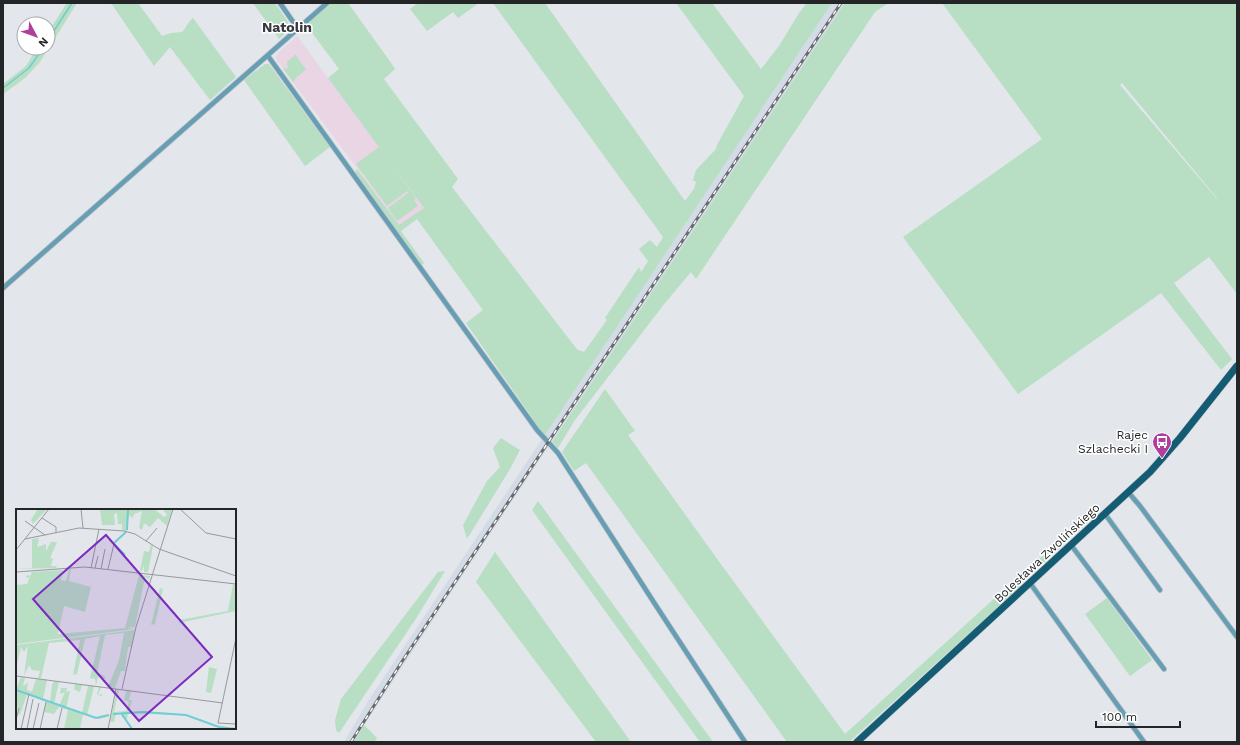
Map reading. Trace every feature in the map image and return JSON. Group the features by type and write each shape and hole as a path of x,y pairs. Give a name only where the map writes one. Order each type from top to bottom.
{"main road":[{"name":"Bolesława Zwolińskiego","path":"857,742 1128,492 1173,447 1237,366"}],"street":[{"path":"280,3 298,29"},
{"path":"3,288 327,3"},
{"path":"268,56 537,430 558,453 745,742"},
{"path":"1128,492 1237,637"},
{"path":"1105,514 1160,590"},
{"path":"1071,545 1164,669"},
{"path":"1030,583 1144,742"}],"shaded area":[{"path":"832,3 845,3 468,567 354,742 344,742 368,701"},
{"path":"297,36 424,208 400,226 276,59 277,54"}],"green space":[{"path":"67,3 77,3 56,36 56,20"},
{"path":"111,3 138,3 162,36 182,32 193,18 236,77 210,100 170,47 154,66"},
{"path":"253,3 275,3 288,22 286,32 279,39"},
{"path":"330,3 348,3 395,69 384,79 458,179 452,187 576,348 584,352 607,320 605,318 639,267 641,272 648,261 639,249 650,240 657,247 663,237 493,3 545,3 685,201 694,189 696,182 693,180 696,170 716,149 744,96 676,3 712,3 761,69 779,46 799,13 807,3 832,3 545,435 537,426 466,323 483,310 417,219 401,231 424,263 422,265 355,172 357,169 399,225 424,208 328,78 339,69 307,26 311,20"},
{"path":"418,3 479,3 458,18 453,12 427,31 410,9"},
{"path":"845,3 888,3 875,12 696,279 691,272 665,303 575,420 558,448 552,442"},
{"path":"942,3 1237,3 1237,294 1209,257 1174,283 1232,359 1221,370 1161,293 1018,394 903,237 1042,139","holes":["1122,83 1217,198 1120,85"]},
{"path":"296,54 306,69 293,82 283,69 288,68 287,62"},
{"path":"32,56 44,56 25,78 3,94 3,84 26,66"},
{"path":"265,64 269,64 330,147 305,166 244,80"},
{"path":"379,147 416,198 414,200 418,206 397,221 388,208 408,193 407,191 387,206 356,164"},
{"path":"605,389 635,431 628,435 845,734 1018,577 1022,583 1021,586 849,742 787,742 586,463 574,471 562,452"},
{"path":"501,438 520,450 467,539 463,525 487,481 500,467 493,448"},
{"path":"538,501 713,742 700,742 532,510"},
{"path":"1095,505 1097,507 1093,514 1081,526 1082,527 1026,579 1023,576 1024,574"},
{"path":"495,552 631,742 596,742 476,582"},
{"path":"445,571 415,620 339,733 336,730 335,720 341,699 438,572"},
{"path":"1107,598 1152,660 1130,676 1085,614"},
{"path":"364,725 377,738 374,742 354,742"}],"waterway":[{"path":"56,28 72,3"},
{"path":"3,88 29,68 37,56"}],"railway":[{"path":"351,742 403,660 841,3"}],"place":[{"name":"Rajec Szlachecki I","path":"1162,459"}],"district":[{"name":"Natolin","path":"287,27"}]}
